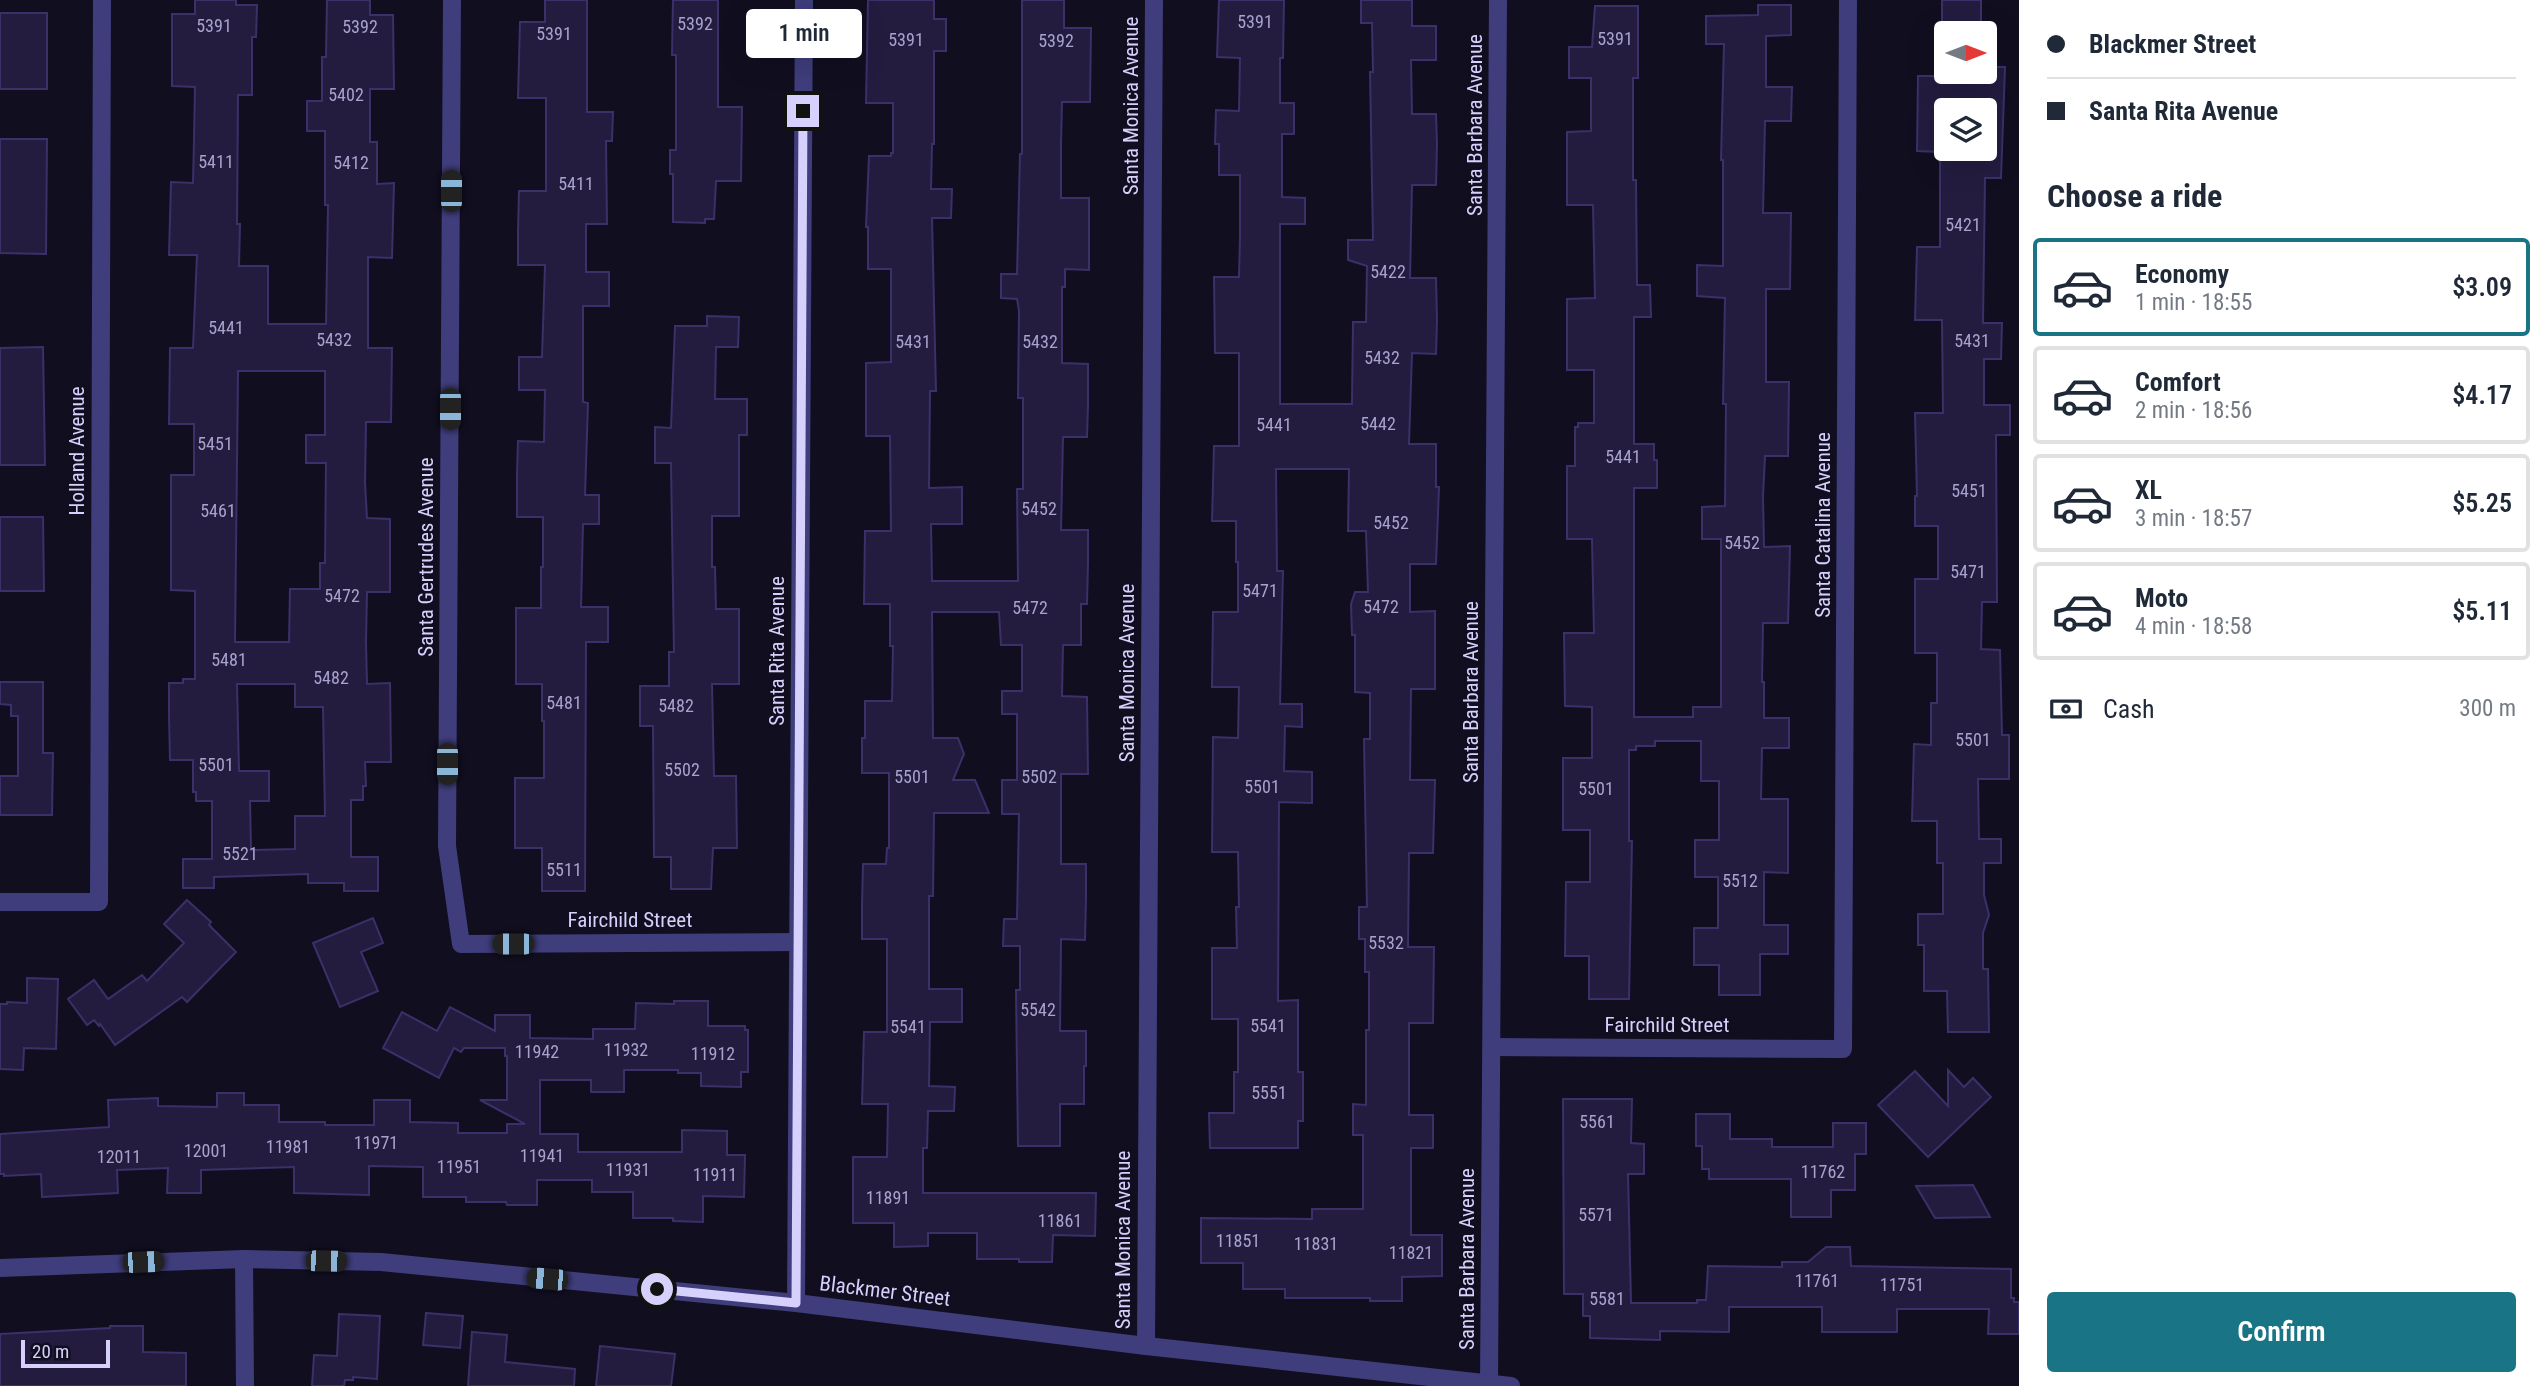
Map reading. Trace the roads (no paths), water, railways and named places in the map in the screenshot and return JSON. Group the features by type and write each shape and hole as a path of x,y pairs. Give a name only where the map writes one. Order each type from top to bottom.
{"street":[{"name":"Holland Avenue","path":"0,902 99,902 102,0"},
{"name":"Santa Gertrudes Avenue","path":"453,0 447,846 461,944"},
{"name":"Santa Rita Avenue","path":"796,1303 804,0"},
{"name":"Santa Monica Avenue","path":"1146,1346 1154,0"},
{"name":"Santa Barbara Avenue","path":"1489,1385 1499,0"},
{"name":"Santa Catalina Avenue","path":"1843,1049 1848,0"},
{"name":"Fairchild Street","path":"461,944 798,942"},
{"name":"Fairchild Street","path":"1492,1047 1843,1049"},
{"name":"Blackmer Street","path":"0,1268 244,1259 381,1262 796,1303 1146,1346 1511,1386"},
{"path":"244,1259 245,1386"}]}
